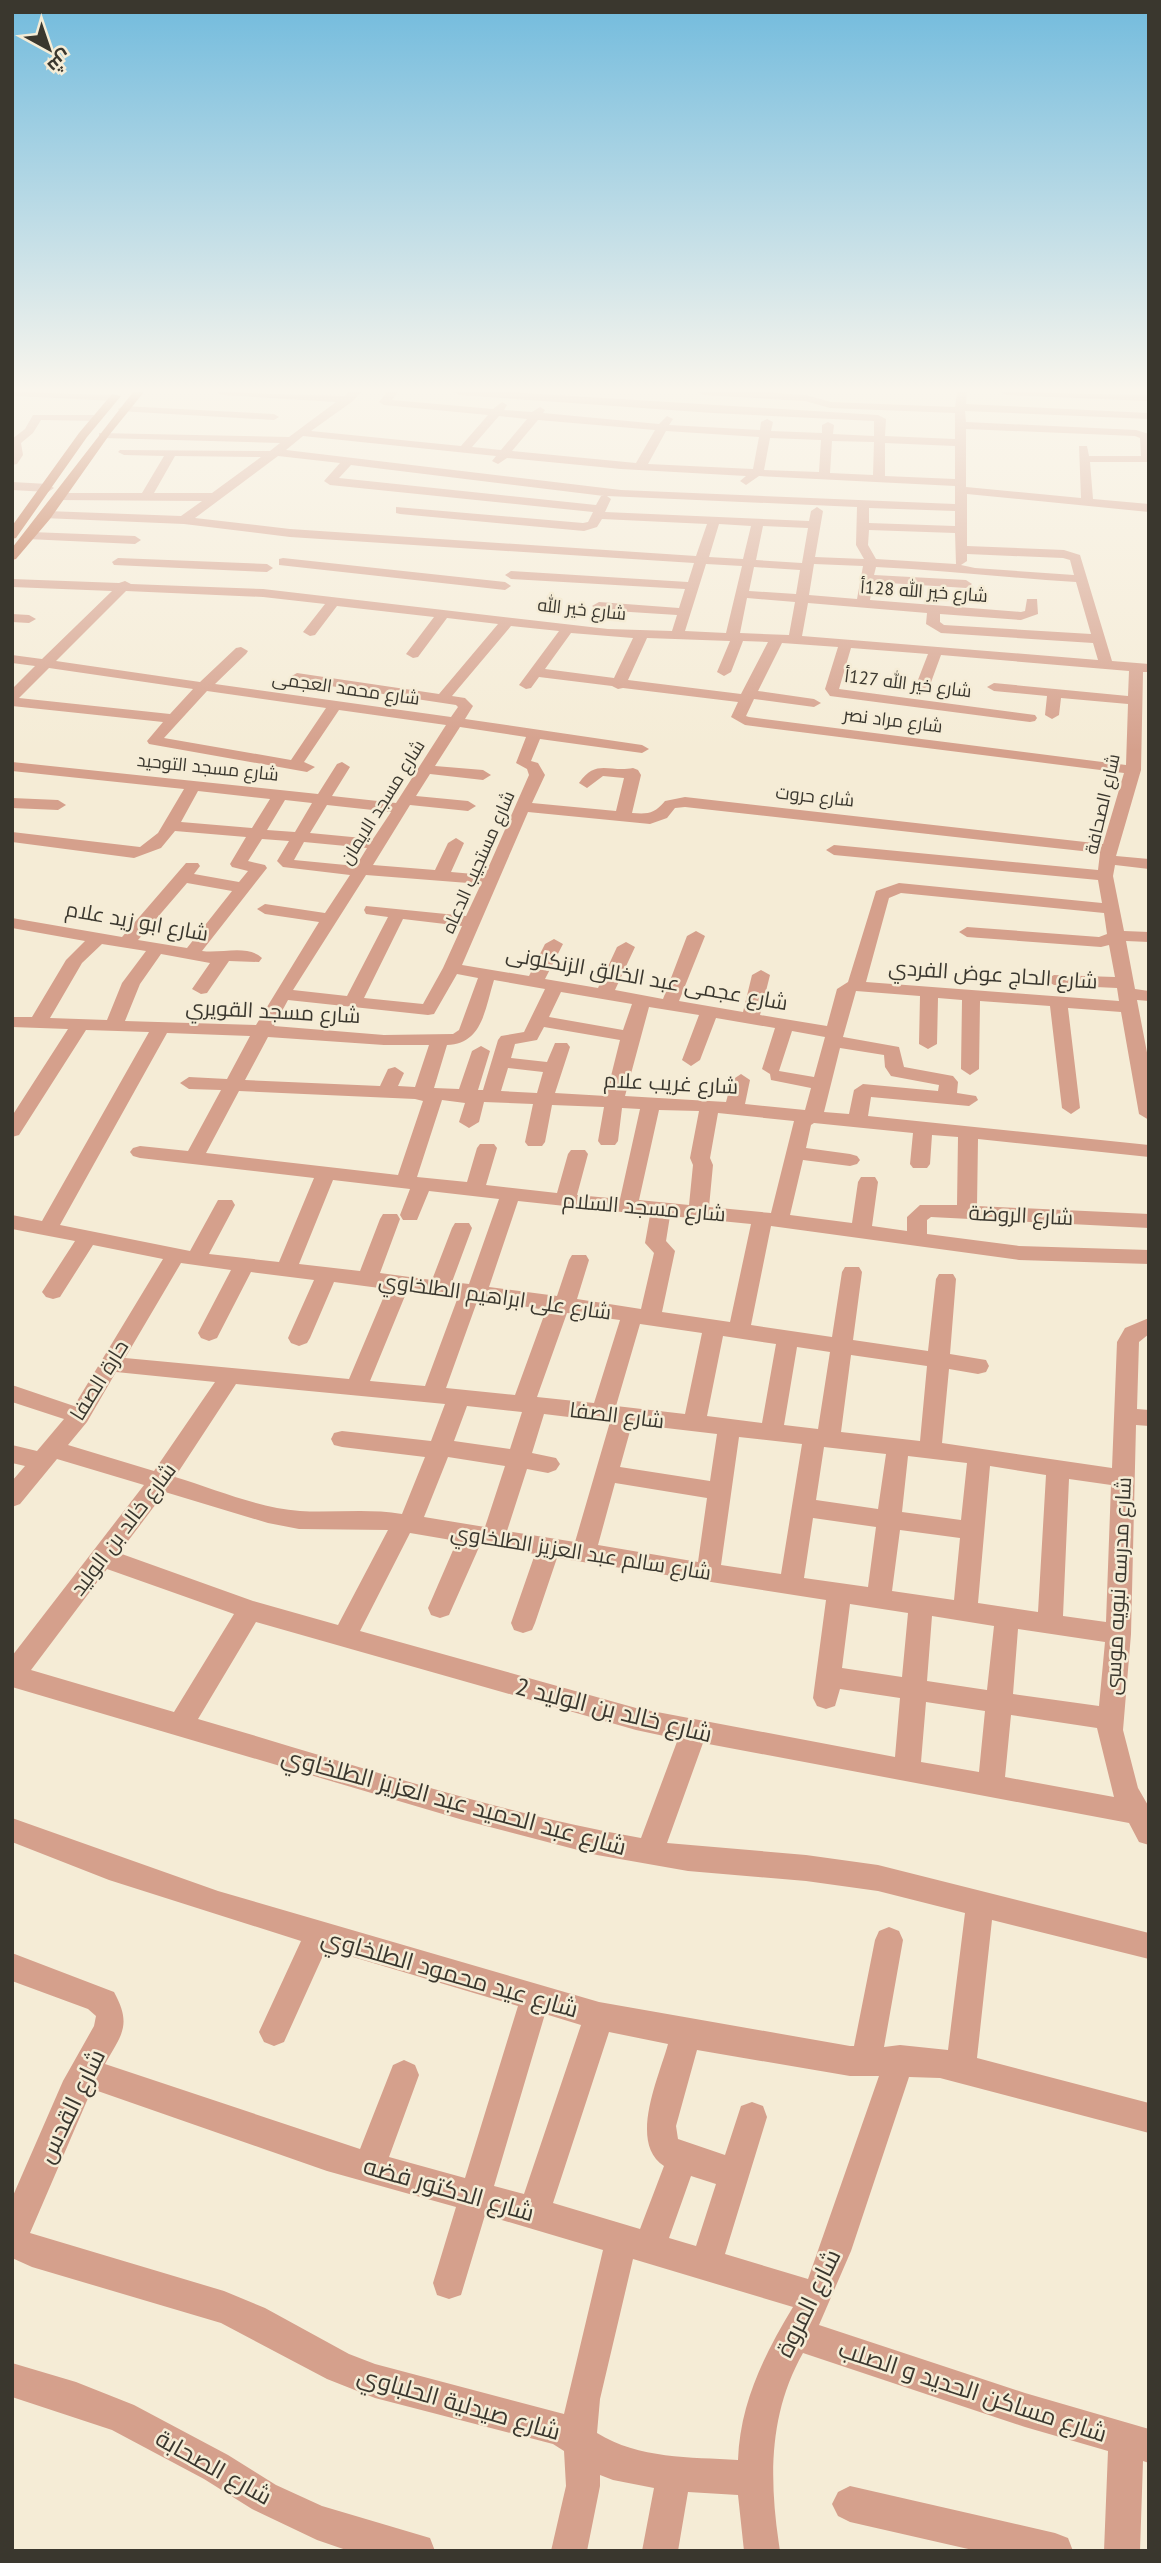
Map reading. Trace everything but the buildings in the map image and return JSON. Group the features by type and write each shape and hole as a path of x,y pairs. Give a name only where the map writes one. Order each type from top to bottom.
{"main road":[{"path":"12,535 30,512"},
{"path":"12,556 50,512"}],"street":[{"path":"184,520 196,512"},
{"path":"417,512 581,527 592,526 599,512"},
{"path":"453,515 456,512"},
{"path":"596,512 714,521 815,525"},
{"path":"740,522 741,512"},
{"path":"795,639 817,512"},
{"path":"863,512 862,545 870,556 863,604"},
{"path":"960,512 961,550 965,574 964,612"},
{"path":"47,515 184,520 290,533 749,563 870,563 965,574 1083,579"},
{"path":"89,538 104,517"},
{"path":"99,585 153,519"},
{"path":"677,635 714,521"},
{"path":"501,547 518,522"},
{"path":"724,672 735,637 758,523"},
{"path":"862,526 961,530"},
{"path":"31,536 135,540"},
{"path":"652,557 659,541"},
{"path":"440,556 448,543"},
{"path":"499,596 527,548"},
{"path":"961,550 1069,554 1076,558 1106,664"},
{"path":"118,562 267,568"},
{"path":"283,562 348,569 499,596 649,583 692,586"},
{"path":"310,632 348,569"},
{"path":"867,578 917,581 965,574"},
{"path":"913,608 917,581"},
{"name":"شارع خير الله","path":"12,583 125,585 331,596 445,612 499,596 509,621 568,628 642,635 778,638 936,650 996,671 1106,664 1143,667"},
{"path":"637,608 649,583"},
{"path":"12,699 125,585"},
{"name":"شارع خير الله 128أ","path":"742,594 1024,616 1031,614 1032,602"},
{"path":"599,606 684,612"},
{"path":"887,624 890,606"},
{"path":"934,610 933,624 941,629 1099,639"},
{"path":"413,654 445,612"},
{"path":"12,618 29,619"},
{"path":"442,699 509,621"},
{"path":"526,685 568,628"},
{"path":"618,685 642,635"},
{"path":"747,697 778,638"},
{"name":"شارع خير الله 127أ","path":"846,643 832,689 835,693 1030,718"},
{"path":"12,659 24,648"},
{"path":"923,685 936,650"},
{"path":"241,651 172,719 154,741 301,766 335,706"},
{"name":"شارع محمد العجمى","path":"12,659 642,750"},
{"name":"شارع الصحافة","path":"1143,667 1137,701 1142,749 1133,770 1107,862 1111,909 1127,995 1144,1064 1149,1114"},
{"path":"990,713 996,671 1054,693 1137,701"},
{"path":"535,672 618,685 814,703"},
{"name":"شارع مسجد الايمان","path":"195,1156 282,994 454,723 474,706 460,701 300,674 278,698"},
{"path":"1052,715 1054,693"},
{"name":"شارع مراد نصر","path":"747,697 738,718 751,723 1133,770"},
{"path":"12,699 172,719"},
{"name":"شارع مستجيب الدعاه","path":"353,1002 428,1010 452,968 537,775 533,766 523,762 535,733"},
{"name":"شارع مسجد التوحيد","path":"12,766 322,799 403,804"},
{"path":"342,767 285,859 287,863 492,880"},
{"path":"425,769 483,775"},
{"path":"586,783 592,774 597,772 633,774 623,816"},
{"path":"12,803 41,818 140,853 155,847 194,784"},
{"path":"191,954 258,869 238,864 281,794"},
{"name":"شارع حروت","path":"524,807 653,819 662,816 670,804 685,802 1107,862"},
{"path":"403,804 468,806"},
{"path":"12,837 41,818"},
{"path":"170,826 378,844"},
{"path":"441,876 456,843"},
{"path":"834,849 1149,864"},
{"path":"127,942 188,871 243,888"},
{"path":"739,1331 802,1123 814,1113 846,989 854,986 880,901 887,891 899,888 1111,909"},
{"path":"265,909 332,919"},
{"path":"372,911 473,922"},
{"path":"282,994 353,1002 398,913"},
{"name":"شارع ابو زيد علام","path":"12,923 213,958 253,958"},
{"path":"967,932 1101,942 1116,936 1149,937"},
{"path":"669,1005 696,936"},
{"path":"38,1023 75,960 99,937"},
{"path":"535,982 554,944"},
{"path":"604,994 626,947"},
{"path":"113,1027 131,983 157,948"},
{"path":"201,989 223,957"},
{"name":"شارع عجمى عبد الخالق الزنكلونى","path":"452,968 785,1024 893,1051 894,1067 898,1072 949,1082 944,1098"},
{"name":"شارع مسجد القويري","path":"13,1023 264,1031 384,1040 457,1039 467,1033 488,974"},
{"path":"750,1018 761,975"},
{"path":"1054,980 1127,995 1149,996"},
{"path":"477,1097 500,1062 507,1040 514,1037 529,1038 555,986"},
{"name":"شارع الحاج عوض الفردي","path":"854,986 1058,1002 1127,995"},
{"path":"928,1044 929,993"},
{"path":"970,1069 971,996"},
{"path":"608,1141 613,1102 629,1036 642,1000"},
{"path":"1058,1002 1071,1108"},
{"path":"691,1060 709,1012"},
{"path":"539,1021 629,1036"},
{"path":"785,1024 775,1072 821,1084"},
{"path":"12,1131 79,1025"},
{"path":"47,1230 160,1029"},
{"path":"367,1279 400,1217 414,1181 440,1039"},
{"path":"535,1142 544,1099 561,1046"},
{"path":"469,1122 477,1097 481,1051"},
{"path":"500,1062 554,1068"},
{"path":"386,1093 395,1073"},
{"path":"734,1109 741,1080"},
{"name":"شارع غريب علام","path":"189,1083 710,1106 968,1135 1149,1151"},
{"path":"857,1122 863,1090 969,1100"},
{"path":"920,1164 930,1130 944,1098"},
{"path":"628,1206 651,1103"},
{"path":"698,1212 703,1165 700,1158 710,1106"},
{"path":"967,1212 968,1135"},
{"path":"475,1189 487,1148"},
{"name":"شارع مسجد السلام","path":"140,1152 195,1156 565,1200 771,1219 1019,1252 1149,1257"},
{"path":"795,1153 850,1160"},
{"path":"565,1200 578,1154"},
{"path":"286,1269 327,1171"},
{"path":"861,1231 868,1182"},
{"path":"432,1396 511,1193"},
{"name":"حارة الصفا","path":"12,1498 79,1416 110,1364 225,1205"},
{"path":"584,1553 605,1473 613,1415 641,1316 665,1251 655,1243 662,1209"},
{"name":"شارع الروضة","path":"917,1238 917,1217 923,1211 1149,1221"},
{"name":"شارع على ابراهيم الطلخاوي","path":"12,1222 186,1258 474,1291 978,1366"},
{"path":"440,1287 462,1228"},
{"path":"53,1292 86,1238"},
{"path":"440,1608 482,1536 518,1459 530,1405 579,1260"},
{"path":"209,1333 244,1265"},
{"path":"791,1586 803,1507 821,1439 852,1272"},
{"path":"299,1338 327,1274"},
{"path":"930,1451 946,1279"},
{"path":"356,1389 400,1283"},
{"path":"694,1424 714,1327"},
{"name":"شارع مدرسه نبويه موسى","path":"1141,1329 1128,1342 1137,1417 1123,1478 1118,1634 1110,1719 1115,1756 1125,1791 1143,1823"},
{"path":"771,1433 788,1338"},
{"name":"شارع الصفا","path":"110,1364 229,1378 530,1405 979,1456 1123,1478"},
{"name":"شارع خالد بن الوليد","path":"13,1675 160,1481 229,1378"},
{"path":"12,1393 79,1416"},
{"path":"345,1636 406,1524 459,1398"},
{"path":"708,1573 729,1429"},
{"path":"342,1439 440,1448 548,1464"},
{"path":"879,1599 898,1447"},
{"name":"شارع سالم عبد العزيز الطلخاوي","path":"12,1454 47,1455 160,1481 268,1514 299,1520 348,1517 406,1524 791,1586 1118,1634"},
{"path":"965,1611 979,1456"},
{"path":"1050,1624 1058,1470"},
{"path":"605,1473 720,1492"},
{"path":"803,1507 972,1531"},
{"path":"523,1623 550,1547"},
{"name":"شارع خالد بن الوليد 2","path":"102,1557 250,1610 579,1704 694,1732 991,1787 1143,1823"},
{"path":"839,1593 827,1687 914,1689 1110,1719"},
{"path":"907,1771 921,1605"},
{"path":"181,1723 250,1610"},
{"path":"991,1787 1007,1617"},
{"name":"شارع عبد الحميد عبد العزيز الطلخاوي","path":"13,1675 463,1808 649,1854 842,1872 980,1903 1149,1946"},
{"path":"649,1854 694,1732"},
{"name":"شارع عيد محمود الطلخاوي","path":"12,1830 158,1884 599,2016 686,2034 866,2063 900,2060"},
{"path":"961,2067 980,1903"},
{"path":"274,2032 318,1934"},
{"path":"866,2063 889,1940"},
{"name":"شارع القدس","path":"12,1967 97,1998 104,2002 111,2015 108,2030 66,2108 12,2238"},
{"path":"449,2283 535,1999"},
{"path":"534,2213 599,2016"},
{"path":"686,2034 660,2133 669,2152 734,2174"},
{"path":"900,2060 961,2067 1149,2118"},
{"name":"شارع المروة","path":"762,2551 753,2478 755,2437 761,2408 771,2381 816,2298 836,2249 900,2060"},
{"name":"شارع الدكتور فضه","path":"85,2072 369,2167 534,2213 816,2298"},
{"path":"369,2167 404,2075"},
{"path":"706,2265 752,2117"},
{"path":"569,2551 583,2486 581,2415 584,2392 635,2244 682,2158"},
{"name":"شارع صيدلية الحلباوي","path":"12,2238 32,2250 224,2307 339,2367 375,2381 547,2425 572,2436 613,2463 674,2474 753,2478"},
{"name":"شارع مساكن الحديد و الصلب","path":"797,2334 1025,2410 1138,2443"},
{"name":"شارع الصحابة","path":"12,2380 76,2399 122,2417 216,2467 264,2497 317,2522 373,2541 417,2551"},
{"path":"1122,2551 1138,2443"},
{"path":"660,2551 674,2474"},
{"path":"850,2504 1055,2551"}]}
